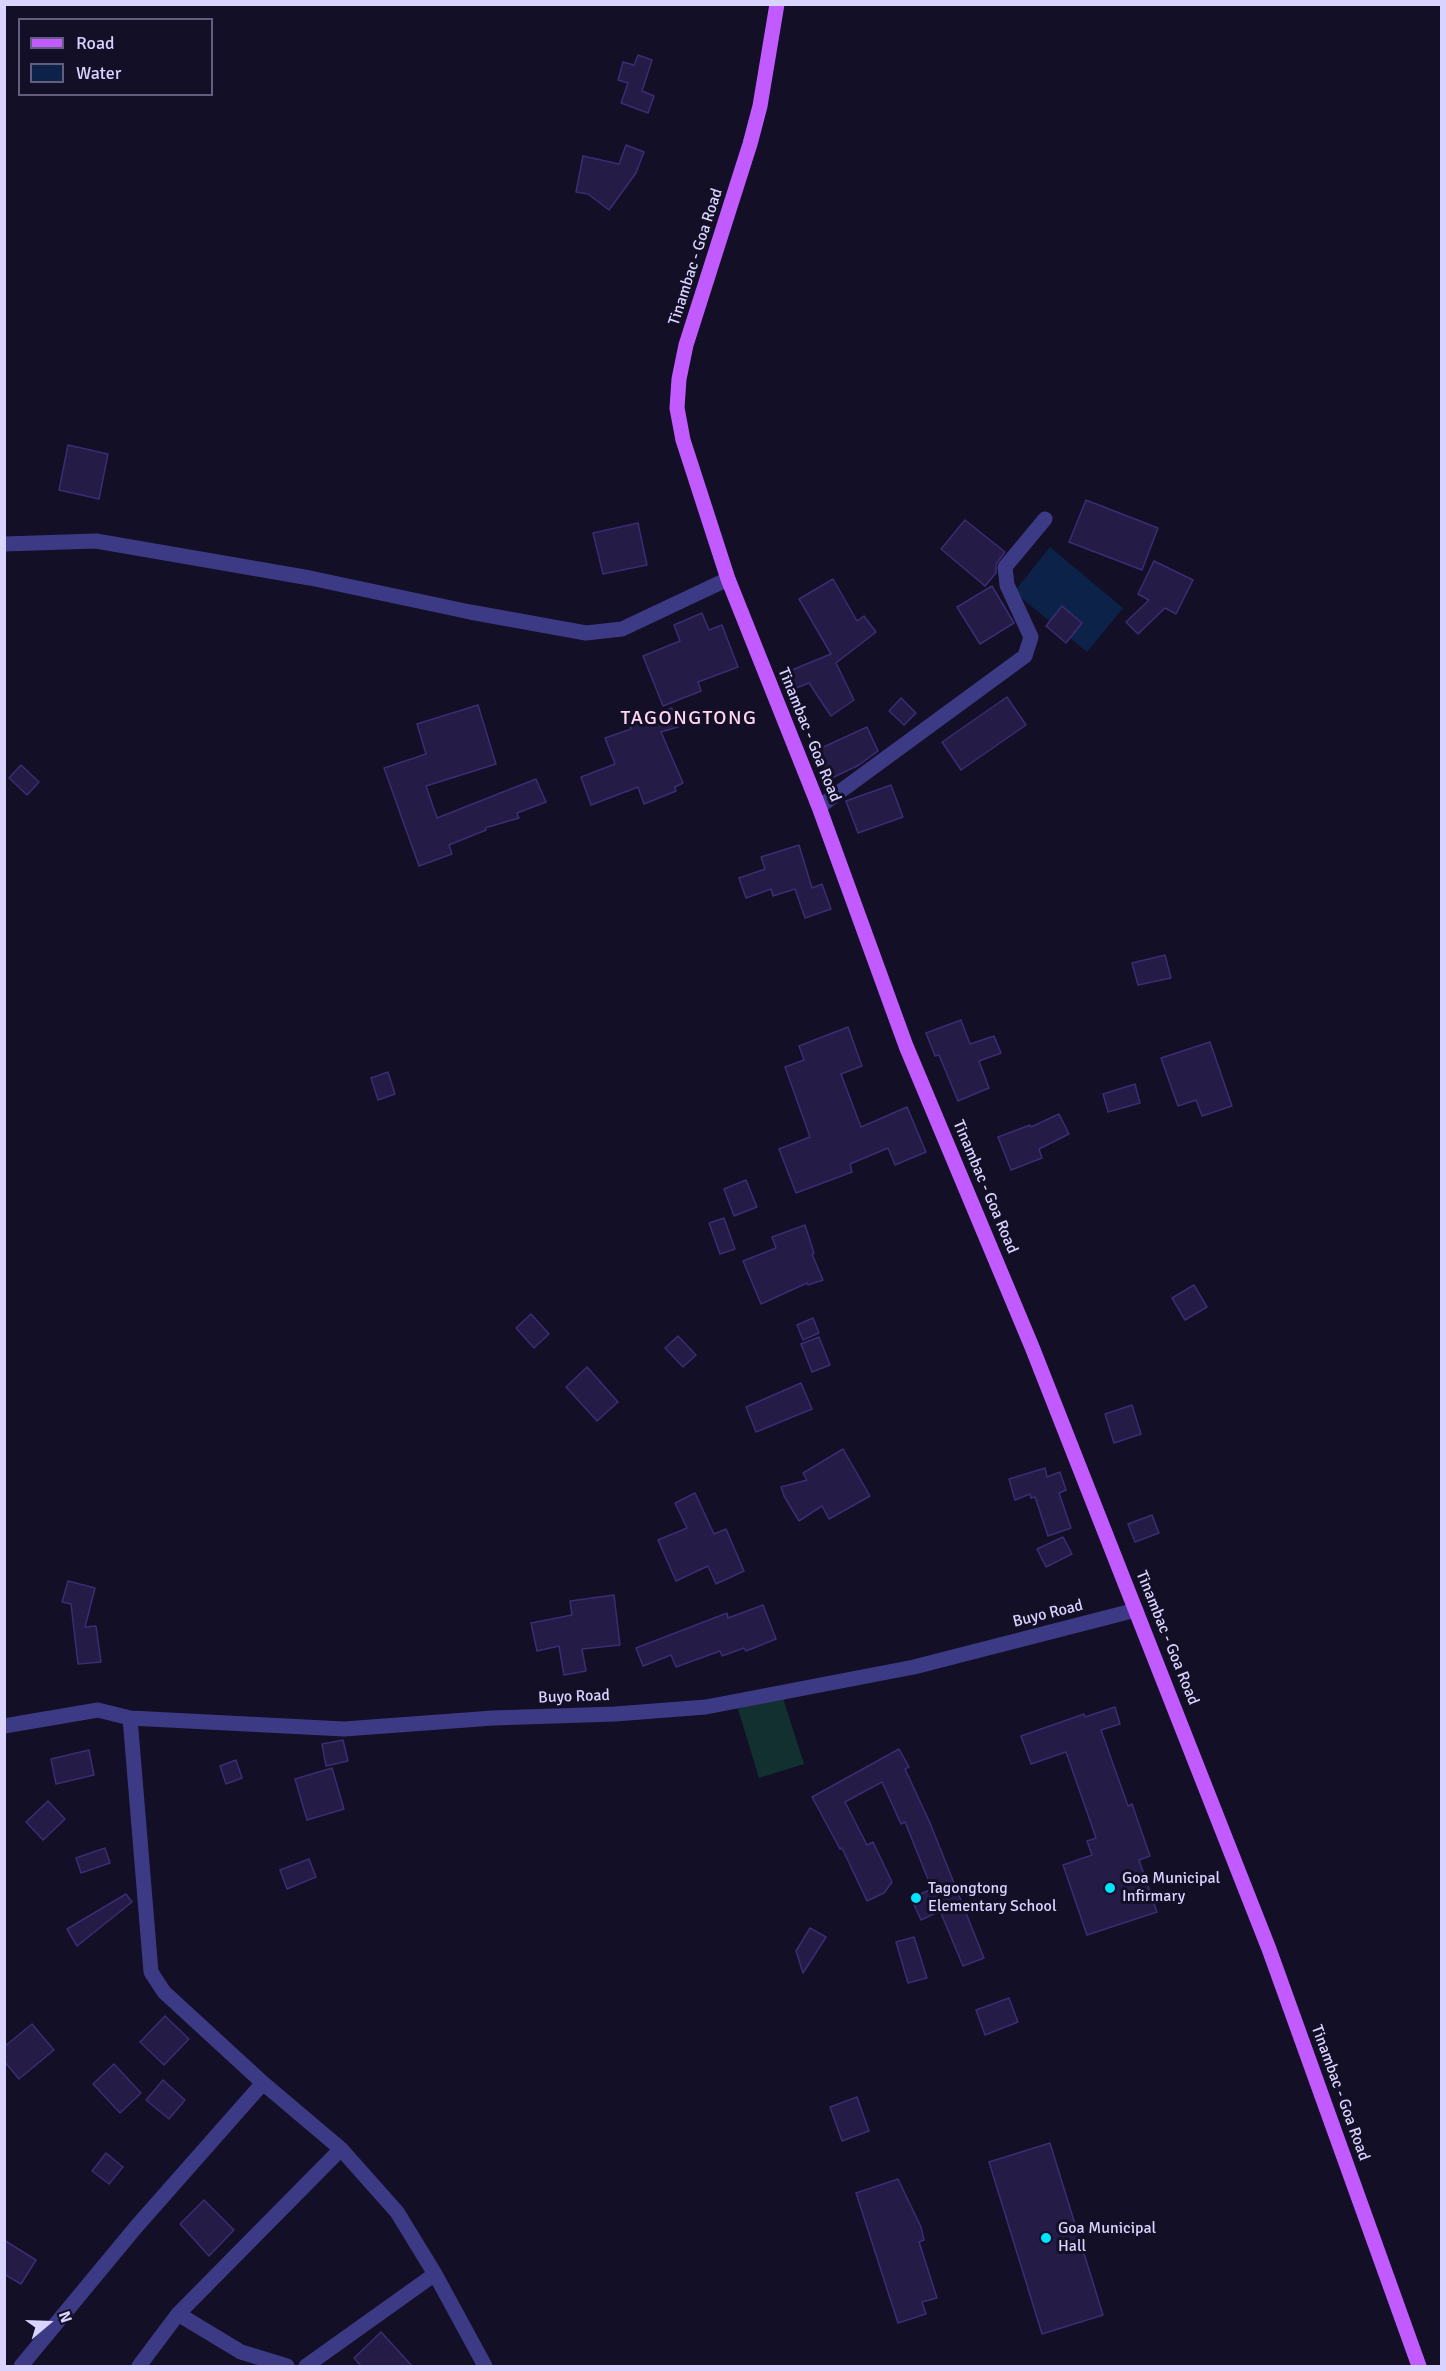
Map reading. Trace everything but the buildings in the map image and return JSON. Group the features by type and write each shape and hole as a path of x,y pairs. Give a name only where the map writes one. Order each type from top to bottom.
{"main road":[{"name":"Tinambac - Goa Road","path":"777,4 760,106 750,144 686,345 679,379 677,408 683,441 728,579 819,807 906,1046 1032,1347 1269,1949 1419,2367"}],"street":[{"path":"819,807 1025,656 1031,638 1007,585 1005,567 1045,519"},
{"path":"4,544 96,541 310,578 470,612 586,633 622,628 728,579"},
{"name":"Buyo Road","path":"4,1726 98,1710 130,1718 344,1729 493,1718 615,1714 706,1707 914,1667 1136,1610"},
{"path":"130,1718 151,1972 164,1992 263,2083 341,2149 397,2212 435,2274 485,2367"},
{"path":"21,2367 136,2227 263,2083"},
{"path":"139,2367 178,2314 341,2149"},
{"path":"306,2367 435,2274"},
{"path":"178,2314 241,2352 287,2367"}],"green space":[{"path":"782,1695 804,1764 759,1778 738,1709"}],"water":[{"path":"1050,547 1123,608 1087,652 1014,592"}],"place":[{"name":"Goa Municipal Infirmary","path":"1110,1888"},
{"name":"Tagongtong Elementary School","path":"916,1898"},
{"name":"Goa Municipal Hall","path":"1046,2238"}],"district":[{"name":"TAGONGTONG","path":"689,719"}]}
